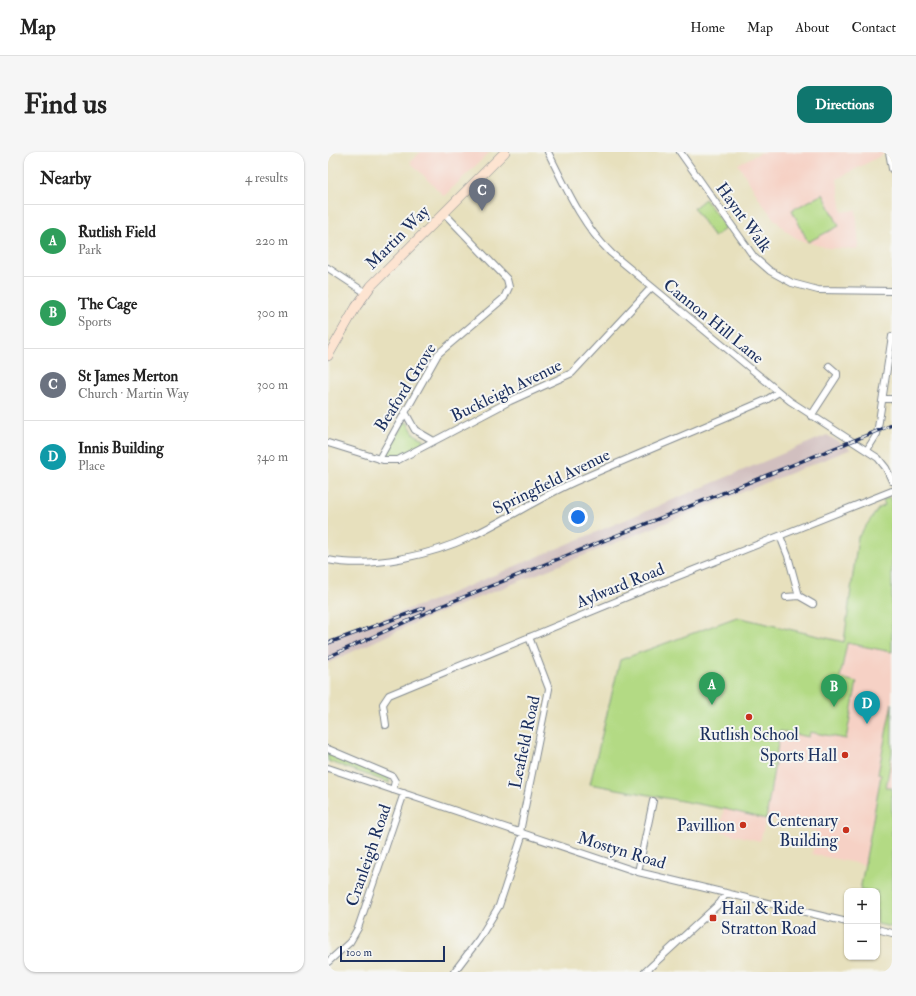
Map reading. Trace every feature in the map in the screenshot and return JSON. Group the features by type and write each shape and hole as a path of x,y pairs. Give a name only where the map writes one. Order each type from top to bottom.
{"main road":[{"name":"Martin Way","path":"328,356 366,293 505,152"}],"street":[{"name":"Cannon Hill Lane","path":"548,152 581,216 591,231 611,253 651,288 779,392 811,416 868,450 883,462 892,481"},
{"name":"Haynt Walk","path":"680,152 754,257 770,271 792,283 818,290 892,291"},
{"path":"890,156 892,169"},
{"name":"Beaford Grove","path":"379,459 438,354 504,298 509,287 507,279 444,213"},
{"path":"328,268 366,293"},
{"name":"Buckleigh Avenue","path":"328,443 379,459 398,460 510,401 572,373 651,288"},
{"path":"868,450 877,434 892,336"},
{"path":"811,416 837,376 829,366"},
{"name":"Springfield Avenue","path":"328,560 355,563 388,560 414,555 459,541 481,531 545,495 766,400 779,392"},
{"path":"883,399 892,400"},
{"path":"406,412 415,430 434,441"},
{"name":"Aylward Road","path":"386,725 383,704 389,695 892,491"},
{"path":"780,536 788,556 799,596"},
{"path":"786,597 799,596 813,604"},
{"name":"Leafield Road","path":"454,972 478,939 498,906 522,833 549,689 529,637"},
{"path":"328,749 392,776 395,781 394,790"},
{"name":"Mostyn Road","path":"328,768 638,872 844,921"},
{"name":"Cranleigh Road","path":"328,962 350,942 358,928 404,793"},
{"path":"638,872 653,801"},
{"path":"645,972 720,903 726,893"},
{"path":"880,930 892,933"}],"shaded area":[{"path":"421,152 490,152 444,196 410,162"},
{"path":"762,152 883,152 884,154 837,179 842,212 856,210 859,249 828,248 799,240 786,231 774,219 762,203 738,164"},
{"path":"827,435 851,449 412,624 328,663 328,638 437,599"},
{"name":"Rutlish School","path":"737,617 892,652 892,788 886,788 881,774 865,865 812,854 816,831 766,819 760,841 719,831 724,809 590,784 620,660"}],"green space":[{"path":"823,194 839,226 808,242 792,210"},
{"path":"705,199 726,228 714,237 694,208"},
{"path":"405,422 408,423 414,434 423,439 422,444 400,456 391,456 387,454 387,450"},
{"name":"Rutlish School","path":"889,497 892,500 892,652 847,643 840,678 857,682 846,739 810,732 809,737 780,731 766,819 725,809 590,784 620,660 737,617 844,642 858,537 878,509 885,505 883,500"},
{"path":"892,703 892,753 886,788 892,788 892,927 880,925 880,888 861,888 881,775 878,774"},
{"path":"328,752 388,777 390,783 328,761"}],"railway":[{"path":"328,657 441,606 892,425"},
{"path":"328,643 424,608"}],"place":[{"name":"St James Merton","path":"482,211"},
{"name":"Rutlish Field","path":"712,705"},
{"name":"The Cage","path":"834,707"},
{"name":"Rutlish School","path":"749,717"},
{"name":"Innis Building","path":"867,724"},
{"name":"Sports Hall","path":"845,755"},
{"name":"Pavillion","path":"743,825"},
{"name":"Centenary Building","path":"846,830"},
{"name":"Hail & Ride Stratton Road","path":"713,918"}]}
